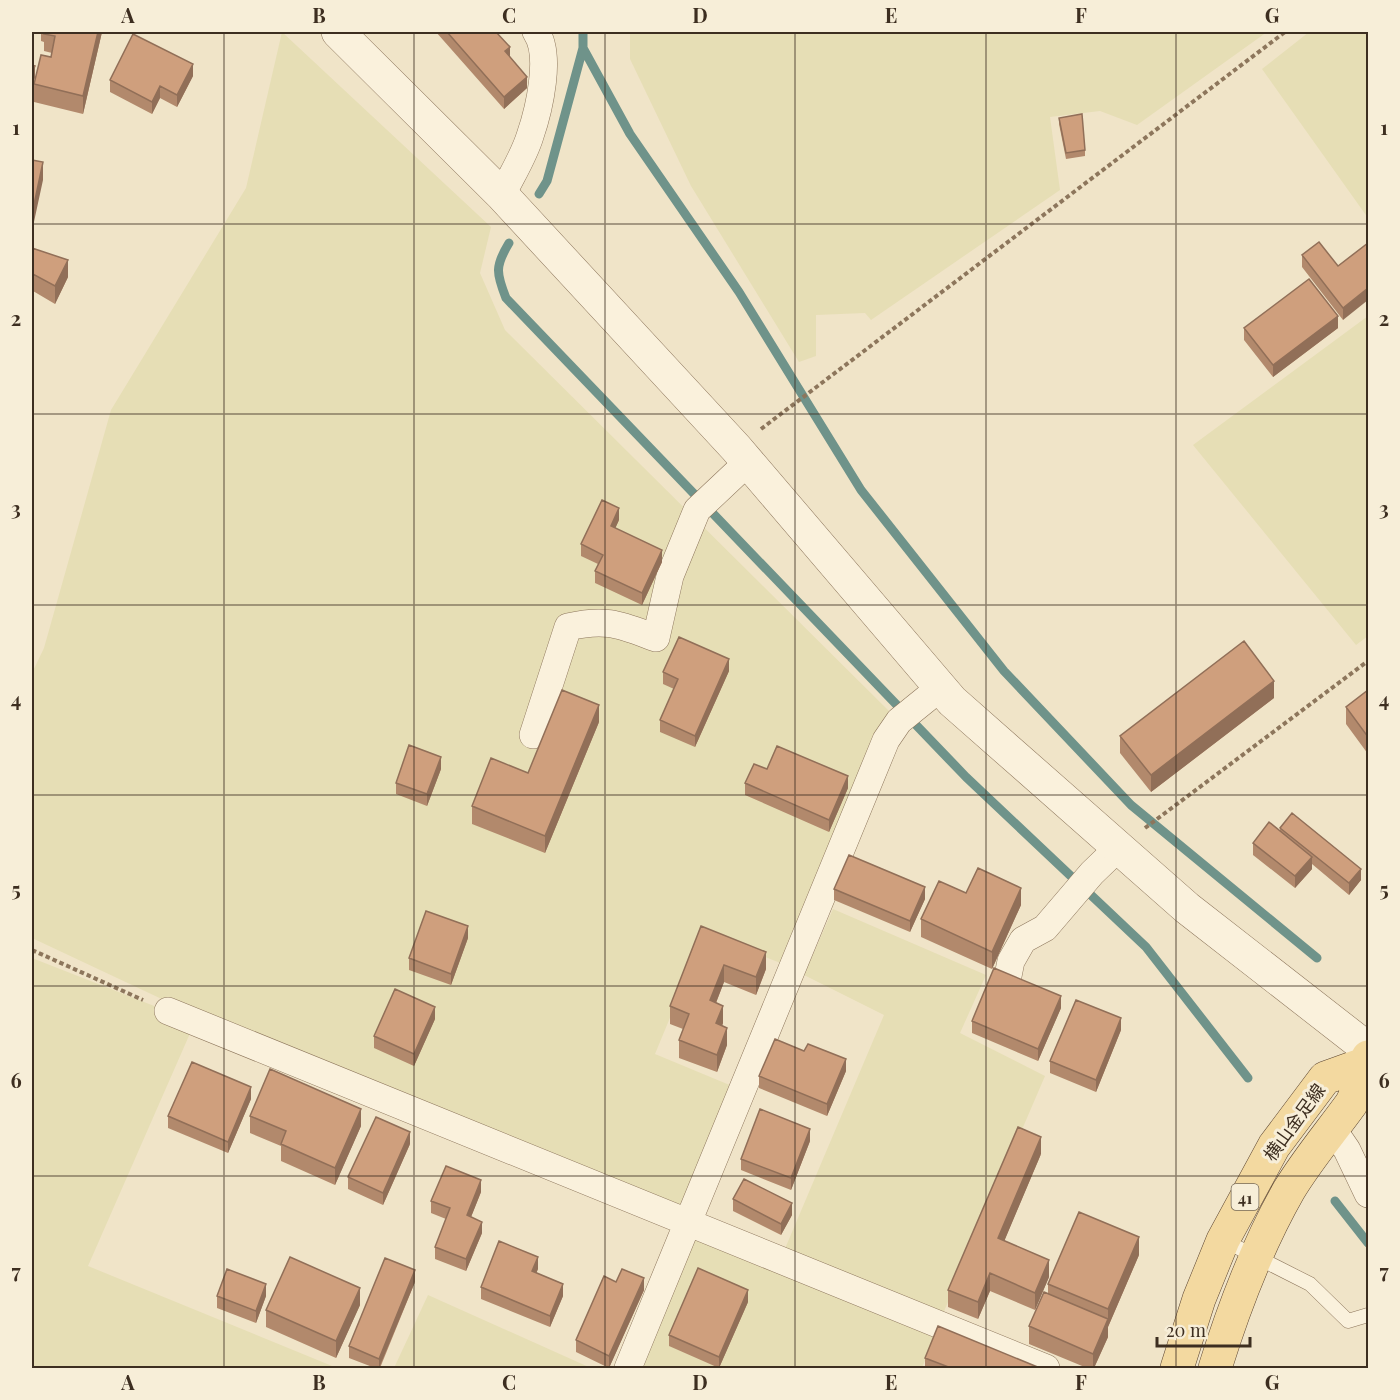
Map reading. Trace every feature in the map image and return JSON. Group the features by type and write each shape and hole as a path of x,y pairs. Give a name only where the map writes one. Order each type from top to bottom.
{"main road":[{"name":"横山金足線","path":"1215,1368 1232,1314 1256,1257 1290,1190 1353,1101 1367,1057"},
{"name":"横山金足線","path":"1177,1368 1199,1299 1223,1240 1274,1146 1300,1108 1325,1078 1367,1057"}],"street":[{"path":"338,32 502,195 742,455 920,704 1118,848 1367,1057"},
{"path":"502,195 530,136 544,74 541,40 536,32"},
{"path":"533,735 568,627 595,621 620,625 656,638 670,576 697,510 722,486 742,455"},
{"path":"628,1368 686,1222 886,740 920,704"},
{"path":"1006,986 1011,961 1023,940 1045,928 1071,896 1118,848"},
{"path":"168,1011 1046,1368"},
{"path":"1332,1128 1347,1150 1368,1194"}],"lane":[{"path":"1223,1240 1310,1284 1348,1321 1368,1316"}],"path":[{"path":"742,455 792,406 815,388 1285,32"},
{"path":"1118,848 1368,661"},
{"path":"32,950 168,1011"}],"shaded area":[{"path":"282,32 491,227 480,273 505,330 892,714 783,964 705,933 655,1054 732,1086 681,1210 183,1009 32,938 32,673 44,648 111,410 246,188"},
{"path":"630,32 1267,32 1137,125 1100,111 1050,117 1060,190 871,320 865,313 816,315 816,356 799,362 691,186 630,59"},
{"path":"1309,32 1368,32 1368,218 1262,69"},
{"path":"1368,316 1368,636 1356,645 1193,445"},
{"path":"833,909 986,975 960,1033 1045,1076 942,1316 784,1251 884,1015 804,975"},
{"path":"32,958 195,1022 88,1266 337,1368 32,1368"},
{"path":"695,1234 935,1335 922,1368 638,1368"},
{"path":"428,1295 591,1368 394,1368"}],"building":[{"path":"45,32 98,32 83,96 34,84 41,55 51,57 55,36 44,34"},
{"path":"447,32 496,32 510,47 505,51 527,77 504,97"},
{"path":"133,34 193,64 177,95 160,86 152,102 110,80"},
{"path":"1082,114 1085,150 1066,153 1059,118"},
{"path":"32,160 43,162 32,214"},
{"path":"1319,242 1338,266 1368,243 1368,288 1343,308 1302,255"},
{"path":"32,248 68,260 55,286 33,274 32,277"},
{"path":"1309,279 1338,316 1273,365 1244,328"},
{"path":"602,500 619,508 611,526 662,550 642,593 595,571 603,555 581,544"},
{"path":"679,637 729,659 695,736 660,720 678,679 663,672"},
{"path":"1244,641 1274,681 1151,775 1120,736"},
{"path":"562,690 599,705 545,836 472,806 491,758 528,773"},
{"path":"1368,690 1368,737 1346,707"},
{"path":"409,745 441,757 427,794 396,783"},
{"path":"777,746 848,776 829,820 745,783 754,764 767,769"},
{"path":"1292,813 1361,869 1349,883 1280,828"},
{"path":"1269,822 1312,857 1295,876 1253,843"},
{"path":"849,855 925,887 910,921 834,889"},
{"path":"978,868 1021,888 992,952 921,919 939,881 966,893"},
{"path":"426,911 468,926 451,974 409,958"},
{"path":"701,926 766,952 756,977 724,965 710,1000 723,1006 716,1023 727,1028 717,1055 679,1040 689,1014 670,1006"},
{"path":"994,968 1061,996 1038,1049 972,1021"},
{"path":"395,989 435,1007 414,1054 374,1036"},
{"path":"1076,1000 1121,1018 1096,1080 1050,1061"},
{"path":"775,1039 804,1051 808,1044 846,1059 827,1104 759,1076"},
{"path":"192,1062 251,1087 228,1142 168,1116"},
{"path":"270,1069 361,1109 335,1168 281,1144 286,1131 250,1116"},
{"path":"760,1109 810,1129 791,1178 741,1159"},
{"path":"376,1117 410,1132 383,1193 348,1177"},
{"path":"1018,1127 1041,1137 998,1238 1049,1260 1035,1293 990,1273 978,1302 948,1290"},
{"path":"446,1166 481,1180 467,1215 482,1222 466,1259 435,1247 450,1208 431,1201"},
{"path":"744,1179 792,1203 781,1224 733,1199"},
{"path":"1079,1212 1139,1237 1108,1309 1048,1284"},
{"path":"499,1241 538,1257 532,1271 563,1284 550,1316 481,1287"},
{"path":"290,1257 360,1288 336,1341 266,1310"},
{"path":"385,1258 415,1270 379,1359 349,1346"},
{"path":"698,1268 748,1290 719,1357 669,1335"},
{"path":"227,1269 266,1284 256,1311 217,1296"},
{"path":"622,1269 644,1278 609,1356 576,1340 604,1276 616,1282"},
{"path":"1044,1292 1108,1319 1093,1354 1029,1326"},
{"path":"938,1326 1040,1368 951,1368 925,1358"}],"waterway":[{"path":"539,194 547,181 583,48 583,32"},
{"path":"583,48 630,134 739,292 861,490 1004,671 1131,805 1317,958"},
{"path":"509,243 498,270 506,298 966,777 1146,947 1248,1078"},
{"path":"1335,1201 1368,1243"}]}
